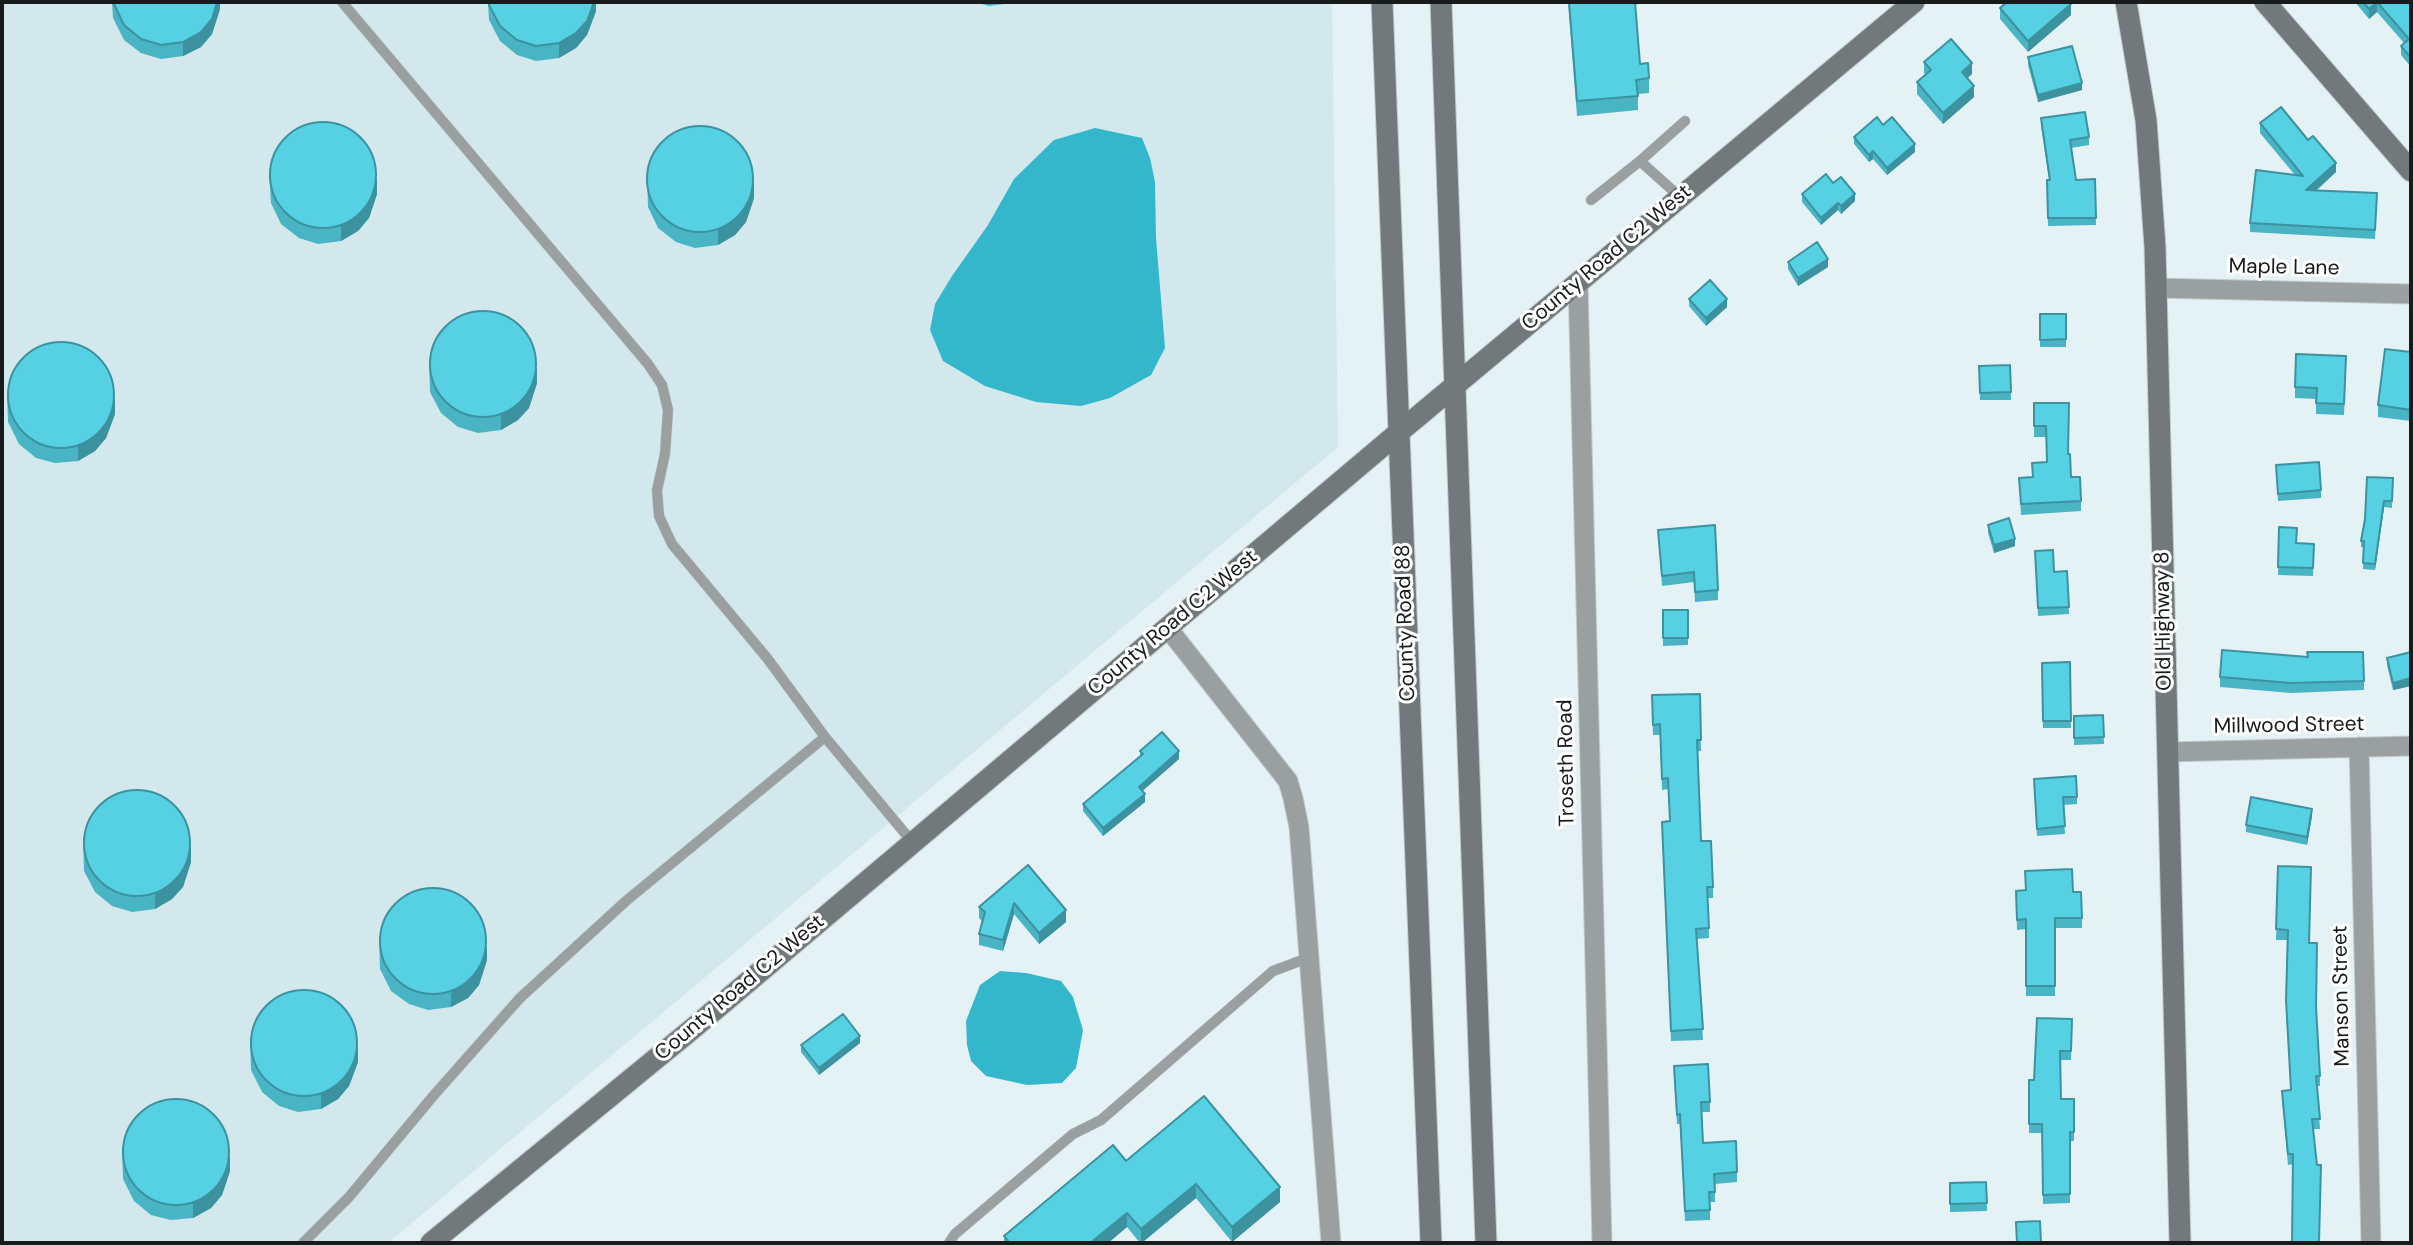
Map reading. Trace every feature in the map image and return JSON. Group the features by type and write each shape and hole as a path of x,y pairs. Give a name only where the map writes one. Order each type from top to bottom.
{"street":[{"name":"County Road 88","path":"1382,2 1431,1243"},
{"path":"1441,2 1486,1243"},
{"name":"County Road C2 West","path":"431,1243 691,1030 1167,627 1914,2"},
{"name":"Old Highway 8","path":"2126,2 2146,120 2152,189 2180,1243"},
{"path":"2265,2 2411,171"},
{"name":"Troseth Road","path":"1578,283 1602,1243"},
{"name":"Maple Lane","path":"2156,288 2411,294"},
{"path":"1167,627 1288,781 1298,827 1331,1243"},
{"name":"Millwood Street","path":"2168,752 2411,746"},
{"name":"Manson Street","path":"2359,747 2371,1243"}],"lane":[{"path":"342,2 648,364 662,385 668,410 657,490 659,516 672,544 767,658 825,737 912,843"},
{"path":"1591,200 1685,121"},
{"path":"1640,161 1680,197"},
{"path":"303,1243 349,1197 520,998 626,901 825,737"},
{"path":"949,1243 955,1234 1073,1134 1101,1120 1273,971 1308,957"}],"shaded area":[{"path":"2,2 1332,2 1338,447 388,1243 2,1243"}],"water":[{"path":"1095,128 1142,138 1150,158 1155,182 1156,238 1165,348 1151,375 1110,398 1081,406 1036,402 985,386 943,361 930,330 935,304 988,225 1014,179 1054,140"},
{"path":"1000,971 1026,973 1061,981 1073,997 1083,1030 1076,1068 1062,1083 1027,1085 986,1076 971,1061 966,1021 980,985"}],"building":[{"path":"113,2 217,2 212,19 201,32 183,42 161,45 141,39 124,25"},
{"path":"489,2 594,2 587,21 576,33 559,43 536,46 517,40 500,26"},
{"path":"1569,2 1635,2 1640,64 1648,63 1649,78 1636,80 1638,96 1577,101"},
{"path":"2007,2 2071,4 2028,41 2000,8"},
{"path":"2363,2 2377,2 2369,9"},
{"path":"2377,2 2411,2 2411,58 2401,46 2409,39"},
{"path":"1951,39 1972,63 1962,72 1974,86 1943,113 1917,82 1931,70 1924,62"},
{"path":"2072,46 2082,83 2038,95 2028,57"},
{"path":"2281,107 2308,140 2313,136 2336,163 2306,190 2377,193 2375,230 2250,223 2256,170 2303,176 2260,123"},
{"path":"2085,112 2089,137 2070,140 2076,180 2095,179 2096,218 2048,218 2047,180 2050,180 2041,118"},
{"path":"1877,117 1883,125 1892,117 1915,144 1887,168 1873,151 1869,155 1854,137"},
{"path":"323,122 343,126 361,137 372,155 376,175 372,195 361,213 343,224 323,228 303,224 285,213 274,195 270,175 274,155 285,137 303,126"},
{"path":"700,126 720,130 738,141 749,159 753,179 749,199 738,217 720,228 700,232 680,228 662,217 651,199 647,179 651,159 662,141 680,130"},
{"path":"1826,174 1833,183 1841,177 1855,194 1841,206 1838,203 1821,218 1802,194"},
{"path":"1817,242 1828,259 1798,278 1788,262"},
{"path":"1710,280 1727,299 1706,318 1689,299"},
{"path":"483,311 503,315 521,326 532,344 536,364 532,384 521,402 503,413 483,417 463,413 445,402 434,384 430,364 434,344 445,326 463,315"},
{"path":"2040,314 2066,314 2066,339 2040,340"},
{"path":"61,342 81,346 99,357 110,375 114,395 110,415 99,433 81,444 61,448 41,444 23,433 12,415 8,395 12,375 23,357 41,346"},
{"path":"2385,349 2411,352 2411,410 2378,405"},
{"path":"2296,354 2346,356 2344,404 2316,403 2317,388 2295,387"},
{"path":"2010,365 2011,392 1980,393 1979,366"},
{"path":"2034,403 2069,403 2068,454 2071,477 2080,477 2081,501 2021,504 2019,478 2033,477 2032,463 2047,462 2046,426 2034,426"},
{"path":"2319,462 2321,490 2278,494 2276,465"},
{"path":"2367,477 2393,478 2392,501 2384,501 2375,564 2363,563 2364,541 2361,541"},
{"path":"2009,518 2015,539 1994,545 1988,525"},
{"path":"1715,525 1718,590 1695,592 1694,572 1662,576 1658,530"},
{"path":"2279,527 2297,528 2296,543 2314,544 2313,568 2278,567"},
{"path":"2053,550 2054,572 2067,571 2069,607 2038,608 2035,551"},
{"path":"1663,610 1688,610 1688,638 1663,638"},
{"path":"2222,650 2308,657 2307,652 2363,652 2364,681 2291,683 2220,677"},
{"path":"2411,652 2411,678 2393,683 2387,658"},
{"path":"2070,662 2071,721 2043,721 2042,663"},
{"path":"1700,694 1701,740 1697,740 1701,841 1711,841 1713,887 1707,887 1709,928 1696,929 1703,1029 1671,1031 1662,822 1670,821 1668,778 1662,779 1660,724 1653,725 1652,695"},
{"path":"2103,715 2104,737 2074,738 2074,716"},
{"path":"1162,732 1179,751 1139,787 1145,794 1103,828 1083,804 1143,754 1140,751"},
{"path":"2076,776 2077,797 2063,797 2065,826 2037,829 2034,779"},
{"path":"137,790 157,794 175,805 186,823 190,843 186,863 175,881 157,892 137,896 117,892 99,881 88,863 84,843 88,823 99,805 117,794"},
{"path":"2251,797 2312,809 2307,837 2246,825"},
{"path":"1028,865 1066,910 1039,933 1014,903 1003,940 979,934 985,912 979,907"},
{"path":"2278,866 2311,867 2309,943 2317,943 2316,1007 2320,1076 2316,1076 2320,1119 2312,1119 2317,1165 2321,1165 2319,1243 2292,1243 2293,1154 2288,1154 2282,1091 2291,1090 2286,1000 2288,930 2276,929"},
{"path":"2072,869 2073,892 2081,892 2082,918 2055,918 2055,986 2026,986 2026,919 2017,920 2016,891 2026,890 2025,871"},
{"path":"433,888 453,892 471,903 482,921 486,941 482,961 471,979 453,990 433,994 413,990 395,979 384,961 380,941 384,921 395,903 413,892"},
{"path":"304,990 324,994 342,1005 353,1023 357,1043 353,1063 342,1081 324,1092 304,1096 284,1092 266,1081 255,1063 251,1043 255,1023 266,1005 284,994"},
{"path":"843,1014 860,1036 819,1068 801,1045"},
{"path":"2037,1018 2072,1019 2071,1051 2060,1051 2061,1099 2074,1099 2074,1132 2070,1132 2070,1194 2043,1195 2042,1124 2029,1124 2029,1080 2034,1080"},
{"path":"1708,1064 1710,1102 1701,1102 1703,1143 1736,1141 1737,1172 1714,1174 1715,1192 1709,1192 1710,1210 1685,1211 1680,1114 1677,1115 1674,1066"},
{"path":"1204,1096 1280,1187 1232,1227 1196,1184 1141,1229 1127,1213 1090,1243 1010,1243 1004,1236 1113,1145 1126,1161"},
{"path":"176,1099 196,1103 214,1114 225,1132 229,1152 225,1172 214,1190 196,1201 176,1205 156,1201 138,1190 127,1172 123,1152 127,1132 138,1114 156,1103"},
{"path":"1986,1182 1987,1203 1950,1204 1950,1183"},
{"path":"2040,1221 2041,1243 2017,1243 2016,1222"}]}
